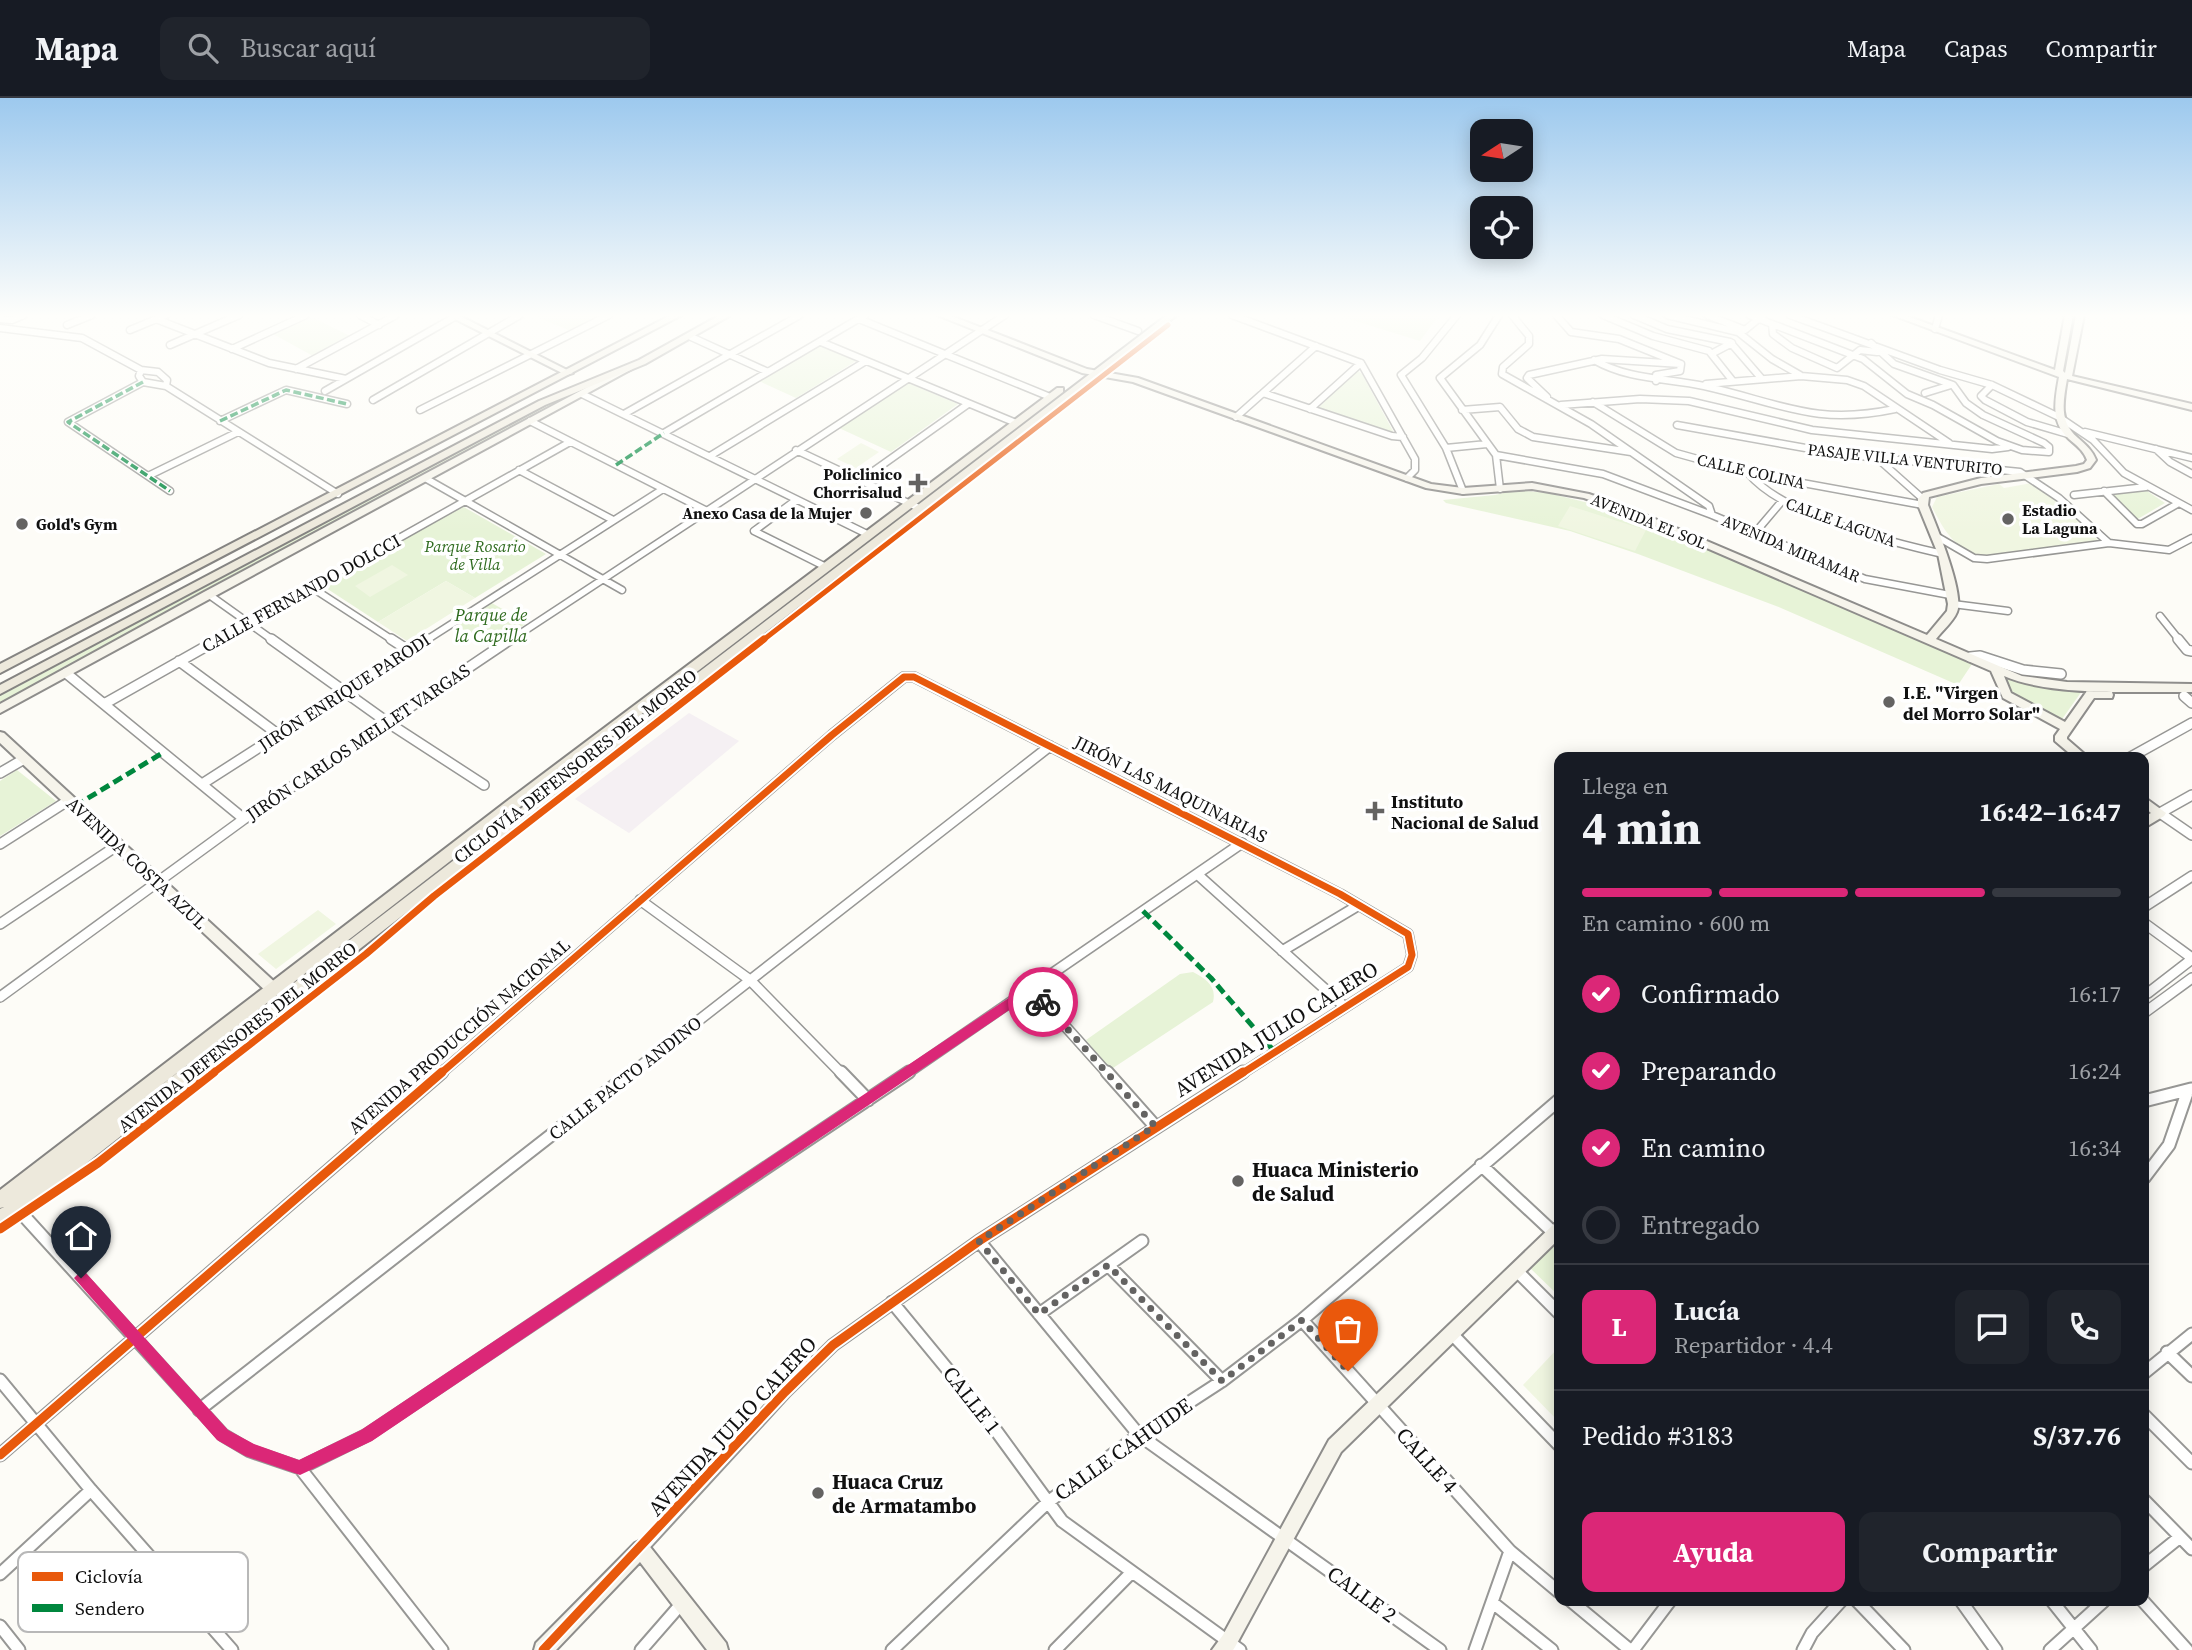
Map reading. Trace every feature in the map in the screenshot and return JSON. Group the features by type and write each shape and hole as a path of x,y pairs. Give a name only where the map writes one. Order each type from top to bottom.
{"main road":[{"path":"0,669 541,387"},
{"path":"0,690 542,403 580,387"},
{"path":"530,421 594,387"},
{"name":"AVENIDA DEFENSORES DEL MORRO","path":"7,1201 651,707 826,567 869,535 916,506 1016,423 1065,387"},
{"name":"AVENIDA DEFENSORES DEL MORRO","path":"0,1220 7,1201 274,990 916,506 1068,387"}],"street":[{"path":"132,387 68,422 170,491"},
{"path":"168,387 338,494"},
{"path":"325,391 331,387"},
{"path":"373,400 395,387"},
{"path":"420,410 466,387"},
{"path":"624,414 672,387"},
{"path":"664,433 742,387"},
{"path":"710,456 821,387"},
{"name":"JIRÓN CARLOS MELLET VARGAS","path":"0,997 244,818 753,478 896,387"},
{"path":"929,387 1016,423"},
{"path":"1027,387 1051,397"},
{"name":"AVENIDA EL SOL","path":"1155,387 1429,486 1463,491 1532,486 1586,496 1610,504 2020,679 2040,684 2190,696"},
{"path":"1236,417 1269,387"},
{"path":"1310,409 1334,387"},
{"path":"1375,387 1416,466 1407,478"},
{"path":"1409,387 1446,448 1463,491"},
{"path":"1446,387 1496,455 1500,489"},
{"name":"AVENIDA MIRAMAR","path":"1523,387 1532,394 1561,405 1631,452 1709,506 1712,515 1864,579 2008,611"},
{"path":"1535,387 1561,405 1640,399 1689,401 1812,430 1992,449 2010,447"},
{"path":"1710,387 1819,416 1861,415 1895,410"},
{"path":"1864,387 1951,444"},
{"path":"1900,387 1907,394 1933,405 1983,435 2010,447 2044,453 2050,450 2044,443 1983,415 1966,403 1955,387"},
{"path":"1925,393 1945,387"},
{"path":"1990,387 1981,396 1984,400 2027,422 2068,434"},
{"path":"1997,387 2059,417 2082,432 2116,468 2192,510"},
{"path":"1923,502 1926,495 1943,489 2087,466 2092,460 2085,448 2068,434 2059,417 2057,409 2061,387"},
{"path":"2111,387 2192,407"},
{"path":"220,421 286,390 347,404"},
{"path":"1263,393 1392,436 1403,437"},
{"path":"582,394 869,535"},
{"name":"CALLE COLINA","path":"1592,402 1669,449 1748,473 1923,502"},
{"path":"860,480 968,404"},
{"path":"1462,410 1500,408 1518,429 1533,437 1631,452"},
{"path":"0,709 530,421 705,510"},
{"name":"PASAJE VILLA VENTURITO","path":"1677,425 1839,454 2010,470 2027,475 2059,498 2109,543"},
{"path":"148,476 238,432"},
{"path":"2082,432 2192,458"},
{"name":"CALLE FERNANDO DOLCCI","path":"104,704 570,442"},
{"path":"1446,448 1487,444"},
{"path":"2155,449 2188,472 2192,466"},
{"path":"796,450 916,506"},
{"path":"1496,455 1603,474 1712,515"},
{"path":"1876,458 1923,502 1943,554 1952,612 1930,639"},
{"path":"519,470 613,520"},
{"name":"CALLE LAGUNA","path":"1748,473 1753,482 1782,501 1876,537 1910,548 1943,554"},
{"path":"425,478 622,590"},
{"path":"2074,495 2147,486"},
{"name":"JIRÓN ENRIQUE PARODI","path":"202,784 663,489"},
{"path":"2104,491 2137,524 2142,524 2179,503"},
{"path":"796,500 754,531 826,567"},
{"path":"1754,534 1782,501"},
{"path":"1937,536 1980,558 2109,543 2169,550 2192,538"},
{"path":"311,587 408,650"},
{"path":"208,594 387,722 484,785"},
{"path":"2160,616 2187,650 2192,651"},
{"path":"1970,657 1980,656 2037,673 2061,674"},
{"path":"180,662 279,735"},
{"path":"1994,668 2007,695 2066,728"},
{"path":"66,673 244,818"},
{"name":"JIRÓN LAS MAQUINARIAS","path":"905,677 914,677 1359,905 1403,930 1412,946"},
{"name":"AVENIDA PRODUCCIÓN NACIONAL","path":"0,1455 832,734 905,677"},
{"path":"2075,752 2061,741 2066,728 2091,694 2190,696"},
{"path":"2140,752 2192,723"},
{"name":"AVENIDA COSTA AZUL","path":"0,736 274,990"},
{"name":"CALLE PACTO ANDINO","path":"199,1410 1050,746"},
{"path":"0,773 24,759"},
{"path":"2149,820 2192,795"},
{"path":"0,844 69,800"},
{"path":"2149,805 2192,835"},
{"path":"300,1468 367,1435 867,1100 1242,843"},
{"path":"0,924 118,845"},
{"path":"1197,874 1345,1007"},
{"path":"2149,904 2192,876"},
{"path":"640,900 750,980 867,1100"},
{"path":"1282,951 1359,905"},
{"path":"2149,927 2192,958 2149,992"},
{"name":"AVENIDA JULIO CALERO","path":"543,1650 641,1549 785,1392 833,1345 979,1241 1155,1126 1408,967 1412,946"},
{"path":"2149,1009 2192,978"},
{"path":"1031,989 1155,1126"},
{"path":"2149,1100 2190,1089"},
{"path":"2149,1172 2169,1146 2190,1089"},
{"name":"CALLE CAHUIDE","path":"892,1650 1048,1502 1139,1435 1222,1381 1302,1320 1554,1104"},
{"path":"1481,1165 1554,1229"},
{"path":"7,1201 223,1435 250,1451 300,1468 442,1650"},
{"path":"1230,1647 1284,1537 1335,1446 1554,1235"},
{"name":"CALLE 2","path":"979,1241 1139,1435 1440,1650"},
{"path":"1039,1314 1142,1241"},
{"path":"1108,1265 1222,1381"},
{"path":"1516,1270 1554,1308"},
{"name":"CALLE 1","path":"892,1302 981,1410 1062,1521 1230,1647"},
{"name":"CALLE 4","path":"1302,1320 1510,1551 1554,1588"},
{"path":"1451,1333 1554,1440"},
{"path":"2149,1368 2192,1334"},
{"path":"2167,1352 2192,1376"},
{"path":"0,1380 146,1552"},
{"path":"2149,1420 2192,1463"},
{"path":"24,1552 91,1490"},
{"path":"2149,1505 2192,1549"},
{"path":"2149,1562 2180,1537"},
{"path":"641,1549 719,1650"},
{"path":"1475,1650 1510,1551"},
{"path":"0,1574 18,1557"},
{"path":"1055,1650 1132,1572"},
{"path":"641,1650 682,1603"},
{"path":"1493,1603 1552,1650"},
{"path":"1577,1606 1631,1650 1666,1606"},
{"path":"1803,1650 1812,1633 1836,1606"},
{"path":"1862,1606 1903,1650"},
{"path":"1965,1606 1996,1650"},
{"path":"2056,1606 2091,1650"},
{"path":"2050,1650 2099,1606"},
{"path":"2147,1606 2187,1650"},
{"path":"0,1626 19,1650"},
{"path":"216,1632 232,1650"}],"shaded area":[{"path":"689,713 739,741 629,833 575,799"}],"green space":[{"path":"586,387 0,704 0,696 559,397"},
{"path":"773,387 813,387 796,398"},
{"path":"901,387 919,387 958,404 891,452 839,428"},
{"path":"1339,387 1369,387 1393,431 1392,433 1317,409"},
{"path":"861,443 879,452 856,468 837,459"},
{"name":"Estadio La Laguna","path":"2032,483 2066,508 2101,543 2013,554 1980,555 1963,548 1952,538 1932,507 1937,497 1999,484 2004,488"},
{"path":"1516,490 1548,493 1613,509 1972,664 1958,685 1781,608 1638,554 1570,531 1446,503 1443,500 1495,495"},
{"path":"2147,491 2165,503 2136,520 2111,494"},
{"name":"Parque Rosario de Villa","path":"462,506 546,554 475,598 446,581 378,622 323,586"},
{"path":"1570,506 1646,530 1635,551 1558,526"},
{"path":"392,565 408,575 370,597 355,586"},
{"path":"446,581 475,598 407,641 378,622"},
{"name":"Parque de la Capilla","path":"490,602 527,623 490,647 456,625"},
{"path":"2002,675 2039,686 2082,691 2060,722 2014,696"},
{"path":"17,770 56,801 0,836 0,781"},
{"path":"318,910 336,924 276,969 258,954"},
{"path":"1193,972 1212,987 1213,1002 1110,1070 1086,1040 1180,974"},
{"path":"1554,1244 1554,1291 1530,1268"},
{"path":"1554,1352 1554,1417 1523,1385"}],"marked path":[{"path":"132,387 68,422 170,491"},
{"path":"220,421 286,390 347,404"},
{"path":"616,465 664,433"},
{"path":"75,806 164,752"},
{"path":"1143,911 1211,978 1274,1051"}],"cycle path":[{"name":"CICLOVÍA DEFENSORES DEL MORRO","path":"0,1229 98,1163 366,954 434,896 1088,387"},
{"path":"0,1455 832,735 904,677 914,677 1340,894 1408,934 1412,955 1408,967 979,1241 833,1345 785,1392 543,1650"}],"way so far":[{"path":"1043,1002 1155,1126 979,1241 1039,1314 1108,1265 1222,1381 1302,1320 1348,1371"}],"place":[{"name":"Policlinico Chorrisalud","path":"918,483"},
{"name":"Anexo Casa de la Mujer","path":"866,513"},
{"name":"Estadio La Laguna","path":"2008,519"},
{"name":"Gold's Gym","path":"22,524"},
{"name":"I.E. \"Virgen del Morro Solar\"","path":"1889,702"},
{"name":"Instituto Nacional de Salud","path":"1375,811"},
{"name":"Huaca Ministerio de Salud","path":"1238,1181"},
{"name":"Huaca Cruz de Armatambo","path":"818,1493"}],"route":[{"path":"81,1278 223,1435 250,1451 300,1468 367,1435 1031,989 1043,1002"}]}
